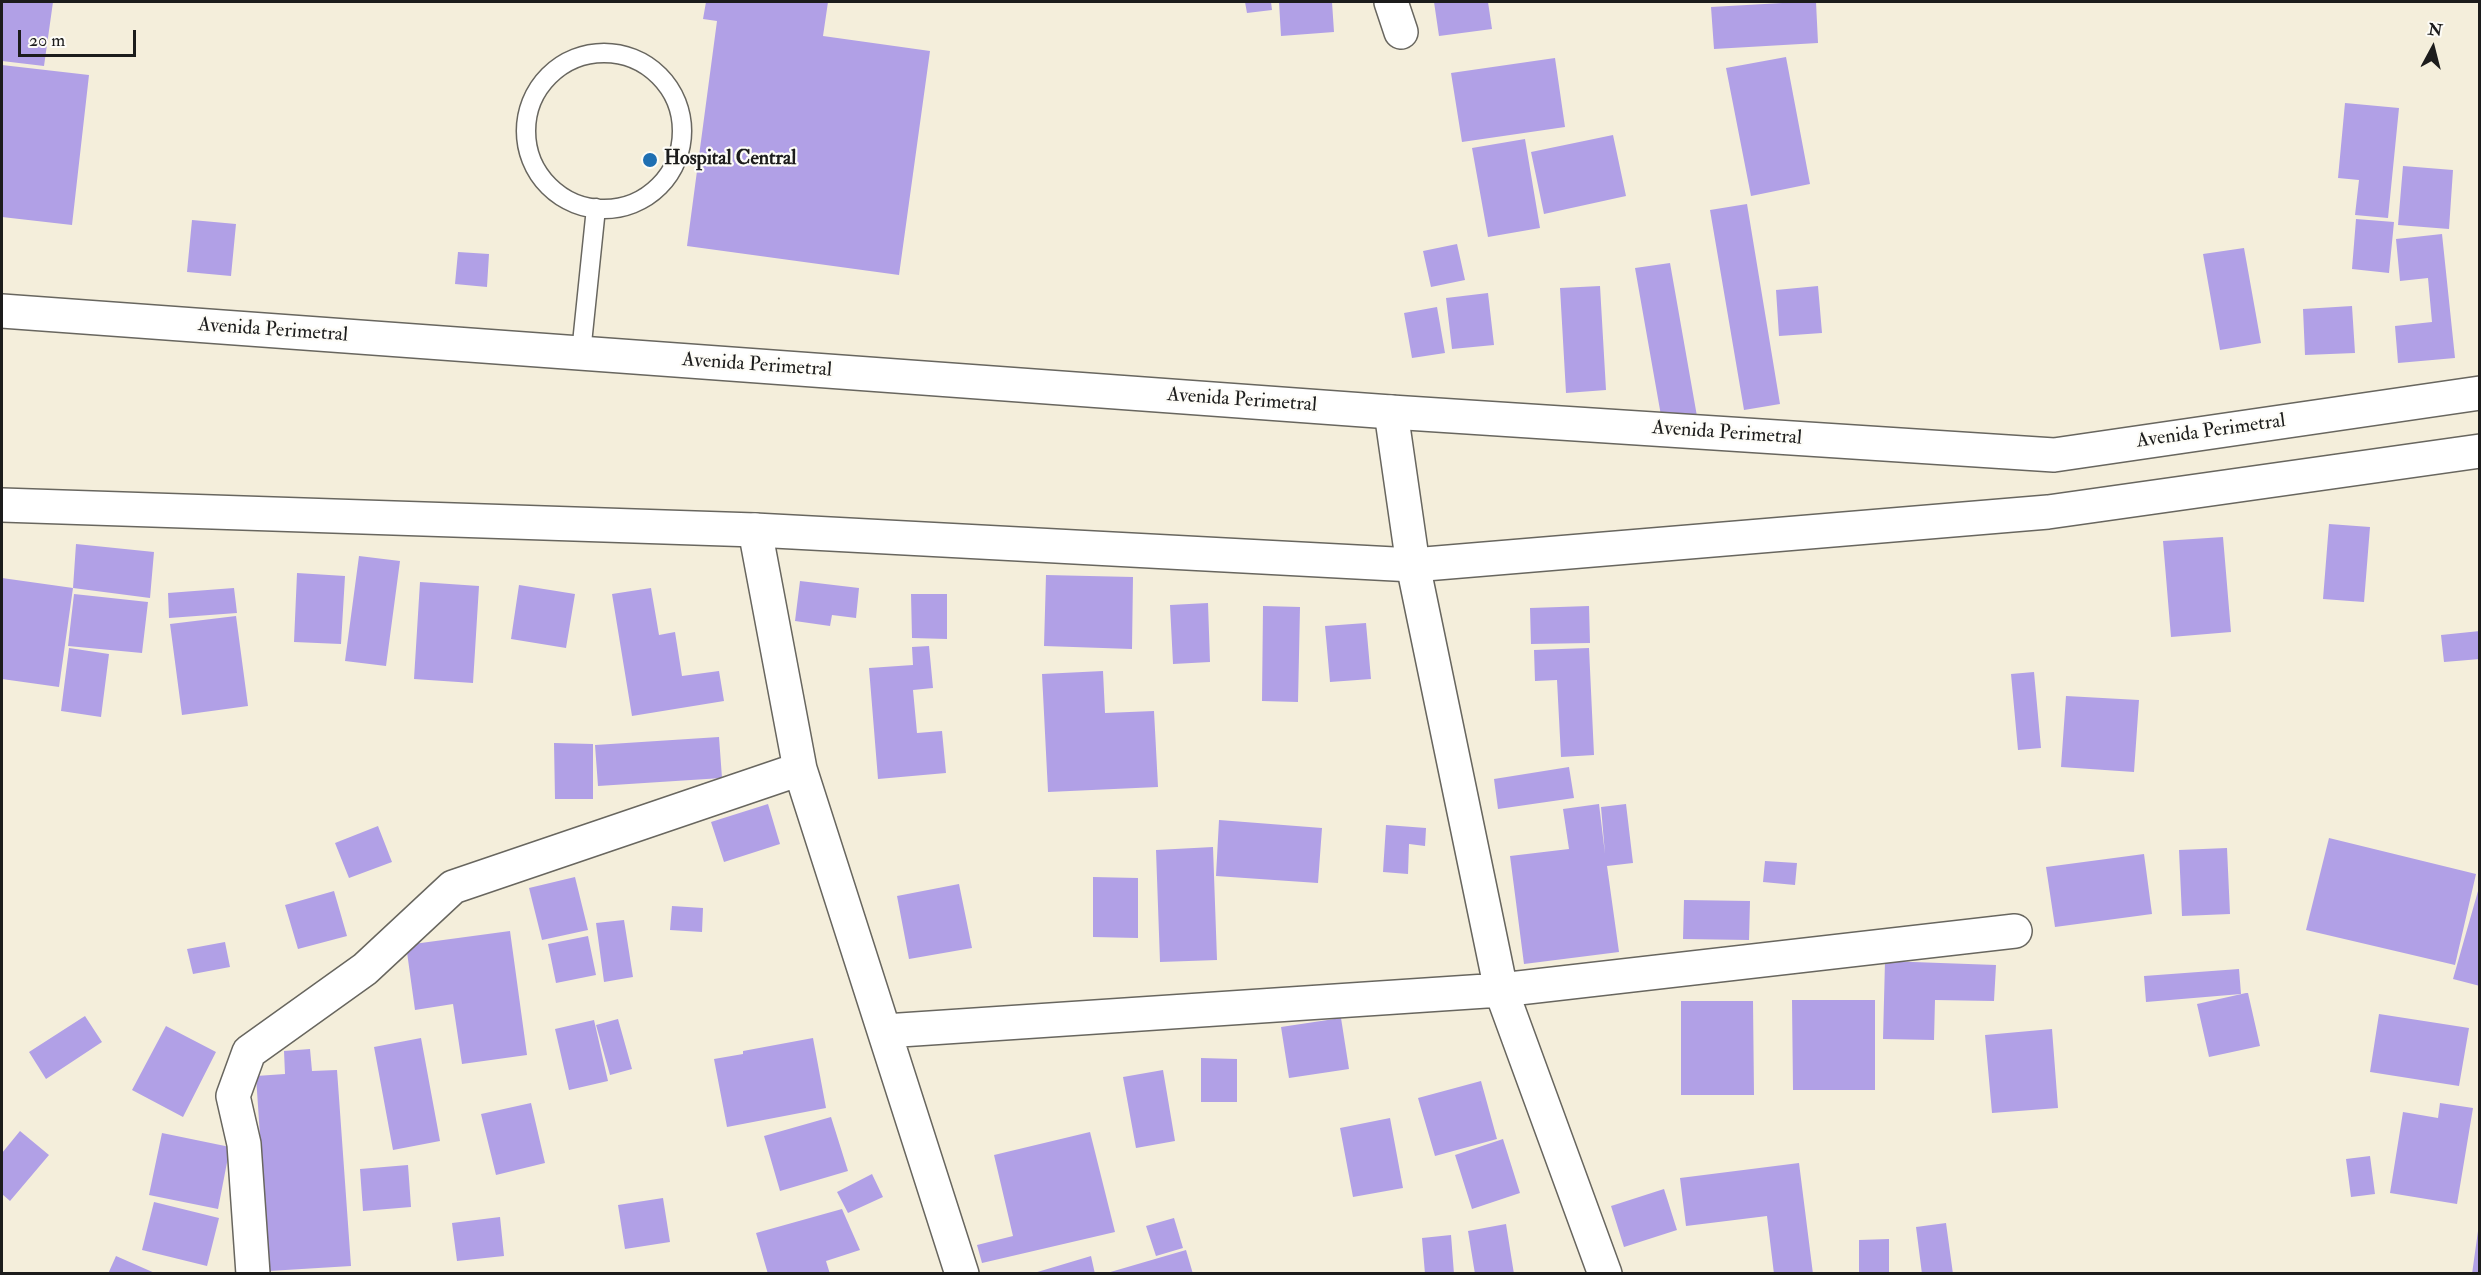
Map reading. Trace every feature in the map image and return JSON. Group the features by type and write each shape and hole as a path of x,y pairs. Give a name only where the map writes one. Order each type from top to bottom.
{"main road":[{"path":"1391,2 1401,32"},
{"name":"Avenida Perimetral","path":"2,311 1390,412 2054,455 2480,393"},
{"path":"1390,412 1413,565 1501,990 1605,1274"},
{"path":"2,505 755,530 1413,565 2048,512 2480,451"},
{"path":"755,530 800,769 962,1274"},
{"path":"253,1274 244,1144 233,1096 249,1052 365,969 453,887 800,769"},
{"path":"885,1031 1501,990 2015,931"}],"lane":[{"path":"591,53 614,53 636,59 656,72 671,91 681,113 682,136 677,159 665,180 648,196 629,205 608,209 596,208 587,208 567,200 550,188 536,171 528,151 524,130 528,108 537,88 552,71 571,60 591,53"},
{"path":"581,353 596,208"}],"building":[{"path":"2,2 53,2 44,66 2,61"},
{"path":"706,2 828,2 823,36 930,51 899,275 687,246 717,21 703,19"},
{"path":"1245,2 1271,2 1272,10 1247,13"},
{"path":"1279,2 1332,2 1334,32 1281,36"},
{"path":"1434,2 1488,2 1492,29 1439,36"},
{"path":"1816,2 1818,43 1714,49 1711,7"},
{"path":"1786,57 1810,184 1751,196 1726,68"},
{"path":"1555,58 1565,127 1462,142 1451,73"},
{"path":"2,65 89,75 72,225 2,217"},
{"path":"2345,103 2399,108 2388,218 2355,215 2359,180 2338,178"},
{"path":"1613,135 1626,196 1544,214 1531,152"},
{"path":"1525,139 1540,228 1488,237 1472,148"},
{"path":"2403,166 2453,170 2449,229 2398,225"},
{"path":"1747,204 1780,404 1744,410 1710,210"},
{"path":"2356,219 2394,222 2389,273 2352,269"},
{"path":"192,220 236,224 231,276 187,272"},
{"path":"2442,234 2455,358 2398,363 2395,326 2432,322 2428,278 2400,281 2396,239"},
{"path":"1457,244 1465,280 1431,287 1423,251"},
{"path":"2244,248 2261,343 2220,350 2203,254"},
{"path":"458,252 489,254 487,287 455,284"},
{"path":"1670,263 1698,422 1663,427 1635,268"},
{"path":"1600,286 1606,390 1566,393 1560,288"},
{"path":"1818,286 1822,333 1779,336 1776,290"},
{"path":"1488,293 1494,345 1452,349 1446,298"},
{"path":"2352,306 2355,353 2305,355 2303,309"},
{"path":"1437,307 1445,353 1412,358 1404,313"},
{"path":"2329,524 2370,527 2364,602 2323,599"},
{"path":"2223,537 2231,632 2171,637 2163,541"},
{"path":"76,544 154,552 150,598 73,588"},
{"path":"359,556 400,561 386,666 345,661"},
{"path":"297,573 345,576 341,644 294,642"},
{"path":"1046,575 1133,577 1132,649 1044,646"},
{"path":"2,578 73,588 59,687 2,679"},
{"path":"800,581 859,588 856,618 832,615 830,626 795,621"},
{"path":"420,582 479,586 473,683 414,679"},
{"path":"519,585 575,594 566,648 511,639"},
{"path":"234,588 237,613 169,618 168,593"},
{"path":"651,588 659,635 675,632 682,676 719,671 724,701 632,716 612,594"},
{"path":"74,594 148,602 142,653 68,646"},
{"path":"911,594 947,594 947,639 912,638"},
{"path":"1208,603 1210,662 1173,664 1170,605"},
{"path":"1263,606 1300,607 1298,702 1262,701"},
{"path":"1589,606 1590,643 1531,644 1530,608"},
{"path":"236,616 248,706 182,715 170,624"},
{"path":"1366,623 1371,679 1330,682 1325,626"},
{"path":"2480,631 2480,659 2444,662 2441,635"},
{"path":"929,646 933,688 913,690 917,733 942,731 946,773 878,779 869,668 913,665 912,647"},
{"path":"69,648 109,654 101,717 61,711"},
{"path":"1589,648 1594,755 1561,757 1557,680 1535,681 1534,650"},
{"path":"1103,671 1105,713 1154,711 1158,787 1048,792 1042,674"},
{"path":"2034,672 2041,748 2018,750 2011,674"},
{"path":"2066,696 2139,700 2134,772 2061,767"},
{"path":"719,737 722,778 598,786 595,745"},
{"path":"554,743 593,744 593,799 555,799"},
{"path":"1569,767 1574,798 1498,809 1494,779"},
{"path":"768,804 780,844 724,862 711,822"},
{"path":"1599,804 1605,854 1601,807 1626,804 1633,863 1607,866 1619,952 1524,964 1510,856 1569,849 1563,809"},
{"path":"1219,820 1322,828 1318,883 1216,876"},
{"path":"1386,825 1426,828 1425,846 1409,844 1408,874 1383,872"},
{"path":"378,826 392,862 349,878 335,843"},
{"path":"2329,838 2476,874 2455,965 2306,930"},
{"path":"1213,847 1217,960 1160,962 1156,850"},
{"path":"2227,848 2230,914 2182,916 2179,850"},
{"path":"2144,854 2152,914 2055,927 2046,867"},
{"path":"1765,861 1797,863 1795,885 1763,882"},
{"path":"575,877 588,930 542,940 529,888"},
{"path":"1093,877 1138,878 1138,938 1093,937"},
{"path":"959,884 972,948 909,959 897,896"},
{"path":"2480,884 2480,986 2453,979"},
{"path":"334,891 347,936 298,949 285,905"},
{"path":"1684,900 1750,901 1749,940 1683,939"},
{"path":"672,906 703,908 702,932 670,930"},
{"path":"624,920 633,977 604,982 596,923"},
{"path":"510,931 527,1055 462,1064 453,1004 415,1010 406,945"},
{"path":"588,936 596,975 556,983 548,944"},
{"path":"225,942 230,967 193,974 187,949"},
{"path":"1885,961 1996,965 1994,1001 1935,1000 1934,1040 1883,1039"},
{"path":"2239,969 2241,994 2146,1002 2144,976"},
{"path":"2248,993 2260,1046 2209,1057 2197,1004"},
{"path":"1792,1000 1875,1000 1875,1090 1793,1090"},
{"path":"1681,1001 1753,1001 1754,1095 1681,1095"},
{"path":"2379,1014 2469,1028 2459,1086 2370,1072"},
{"path":"85,1016 102,1042 46,1079 29,1052"},
{"path":"1341,1018 1349,1069 1289,1078 1281,1027"},
{"path":"618,1019 632,1069 610,1075 596,1025"},
{"path":"594,1020 608,1081 569,1090 555,1029"},
{"path":"166,1026 216,1052 183,1117 132,1090"},
{"path":"2052,1029 2058,1108 1992,1113 1985,1035"},
{"path":"421,1038 440,1141 393,1150 374,1047"},
{"path":"813,1038 826,1108 727,1127 714,1059 743,1054 743,1051"},
{"path":"310,1049 312,1071 337,1070 351,1266 269,1271 256,1076 285,1074 284,1051"},
{"path":"1201,1058 1237,1059 1237,1102 1201,1102"},
{"path":"1163,1070 1175,1141 1136,1148 1123,1077"},
{"path":"1481,1081 1497,1139 1435,1156 1418,1098"},
{"path":"531,1103 545,1163 496,1175 481,1114"},
{"path":"2440,1103 2473,1108 2457,1204 2390,1193 2403,1112 2438,1118"},
{"path":"831,1117 848,1171 780,1191 764,1136"},
{"path":"1390,1118 1403,1188 1353,1197 1340,1128"},
{"path":"20,1131 49,1155 10,1201 2,1194 2,1153"},
{"path":"1090,1132 1115,1232 982,1263 977,1245 1013,1236 994,1155"},
{"path":"162,1133 230,1147 218,1209 149,1195"},
{"path":"1503,1139 1520,1193 1472,1209 1455,1155"},
{"path":"2370,1156 2375,1194 2351,1197 2346,1159"},
{"path":"1799,1163 1813,1274 1774,1274 1767,1216 1686,1226 1680,1178"},
{"path":"408,1165 411,1207 363,1211 360,1169"},
{"path":"872,1174 883,1197 848,1213 837,1192"},
{"path":"1664,1189 1677,1230 1624,1247 1611,1206"},
{"path":"663,1198 670,1242 625,1249 618,1205"},
{"path":"154,1202 219,1218 207,1266 142,1250"},
{"path":"842,1209 860,1250 826,1261 830,1274 768,1274 756,1233"},
{"path":"500,1217 504,1256 457,1261 452,1223"},
{"path":"1174,1218 1183,1248 1156,1256 1146,1226"},
{"path":"1946,1223 1953,1274 1922,1274 1916,1227"},
{"path":"1506,1224 1514,1274 1475,1274 1468,1231"},
{"path":"2478,1231 2480,1274 2472,1274"},
{"path":"1451,1235 1454,1274 1425,1274 1422,1238"},
{"path":"1889,1239 1889,1274 1859,1274 1859,1240"},
{"path":"1186,1250 1193,1274 1107,1274 1107,1273"},
{"path":"116,1256 157,1274 108,1274"},
{"path":"1091,1256 1095,1274 1034,1274 1034,1273"}],"place":[{"name":"Hospital Central","path":"650,160"}]}
